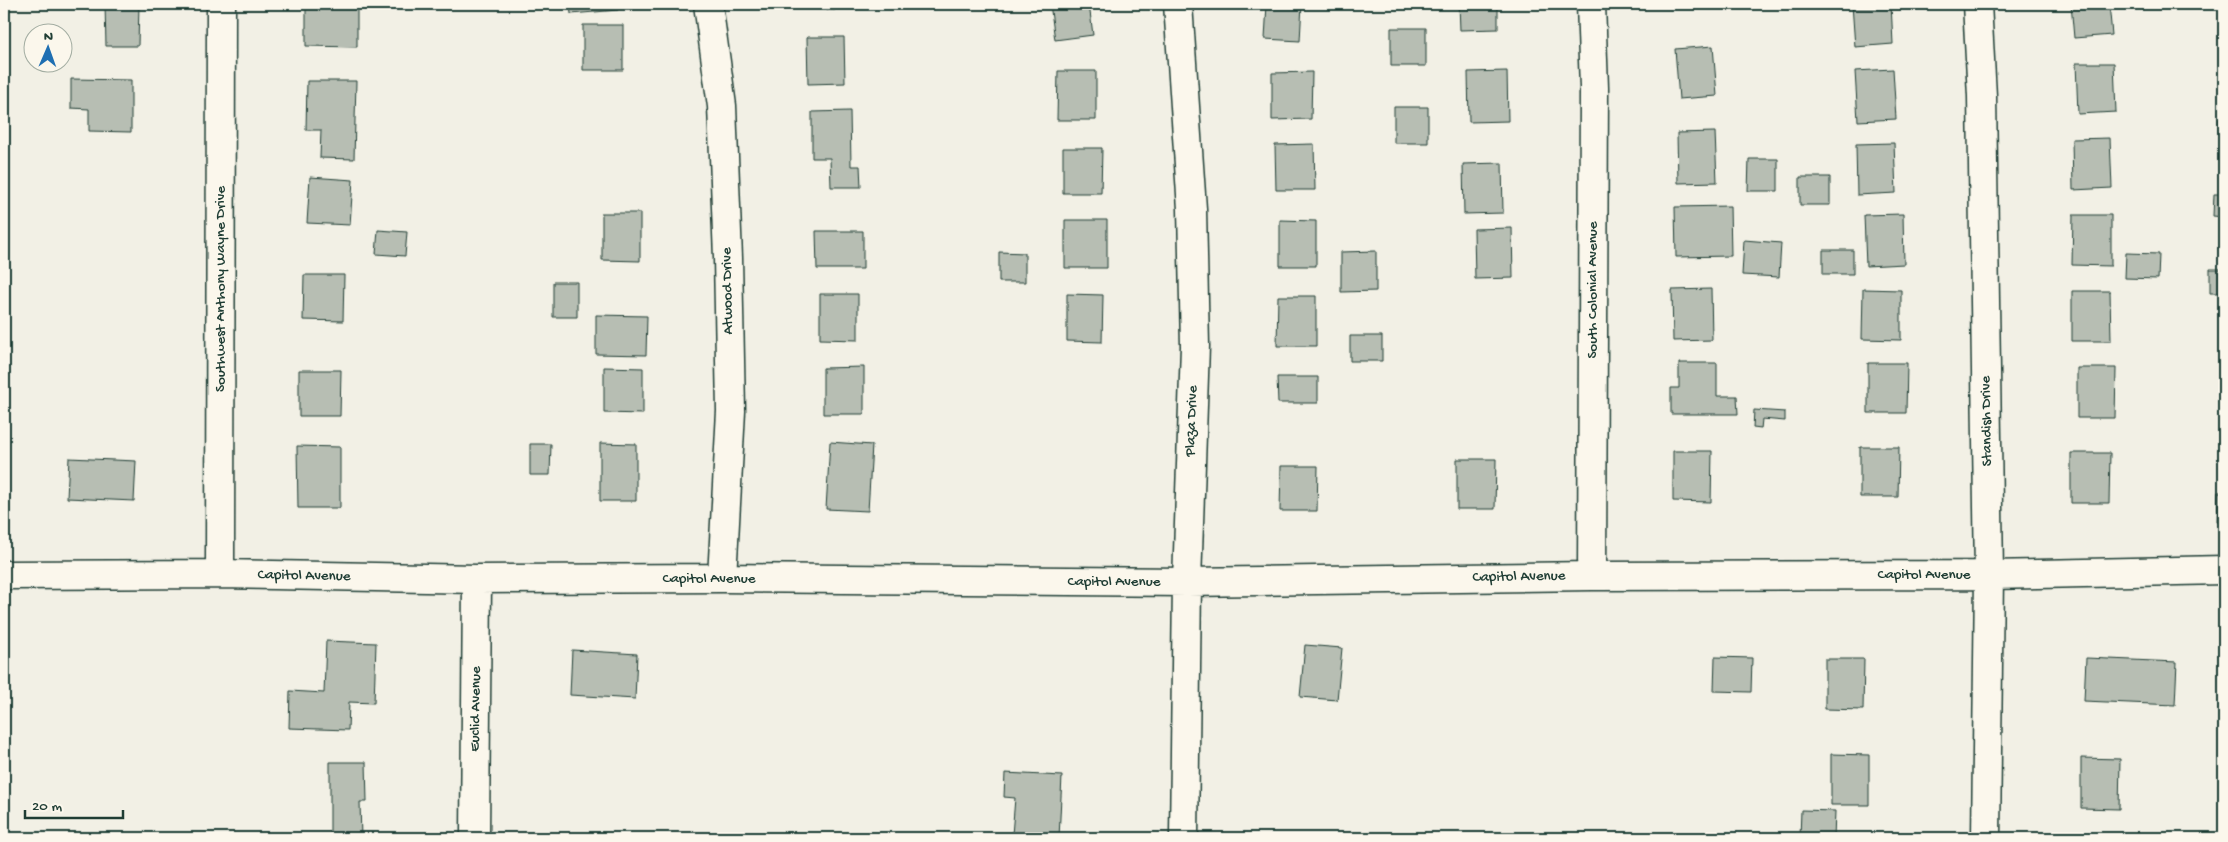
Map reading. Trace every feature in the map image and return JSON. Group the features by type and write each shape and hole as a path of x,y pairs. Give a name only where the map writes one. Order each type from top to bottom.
{"street":[{"name":"Southwest Anthony Wayne Drive","path":"220,574 221,4"},
{"name":"Atwood Drive","path":"708,4 722,106 728,258 731,411 722,578"},
{"name":"Plaza Drive","path":"1178,4 1192,209 1195,336 1186,582 1184,838"},
{"name":"South Colonial Avenue","path":"1591,4 1594,88 1592,576"},
{"name":"Standish Drive","path":"1977,4 1982,96 1989,575 1986,838"},
{"name":"Capitol Avenue","path":"4,575 220,574 477,579 722,578 1186,582 1592,576 1989,575 2224,570"},
{"name":"Euclid Avenue","path":"475,838 477,579"}],"building":[{"path":"105,4 139,4 138,46 106,46"},
{"path":"306,4 357,4 357,47 306,46"},
{"path":"570,4 617,4 618,10 571,14"},
{"path":"793,4 836,4 835,10 793,8"},
{"path":"1050,4 1089,4 1093,35 1055,40"},
{"path":"1267,4 1302,4 1300,41 1265,39"},
{"path":"1459,4 1498,4 1498,29 1460,30"},
{"path":"1852,4 1891,4 1893,44 1855,47"},
{"path":"2071,4 2109,4 2112,35 2074,38"},
{"path":"583,25 623,25 623,70 583,70"},
{"path":"1391,28 1426,28 1426,66 1391,66"},
{"path":"807,37 844,37 845,83 808,84"},
{"path":"1713,46 1717,96 1679,99 1675,49"},
{"path":"2076,63 2114,63 2116,112 2078,114"},
{"path":"1893,69 1896,119 1858,121 1855,71"},
{"path":"1058,71 1096,71 1096,120 1057,120"},
{"path":"1507,71 1508,121 1469,122 1468,72"},
{"path":"1312,72 1311,119 1272,120 1272,73"},
{"path":"71,79 131,80 131,132 89,131 89,109 71,108"},
{"path":"307,81 356,81 354,159 320,158 321,130 306,130"},
{"path":"1394,107 1428,107 1428,143 1394,143"},
{"path":"850,111 851,166 860,166 861,187 831,187 830,158 812,158 812,112"},
{"path":"2219,118 2224,118 2224,142 2219,142"},
{"path":"1715,132 1717,182 1678,183 1677,133"},
{"path":"2110,138 2112,188 2073,190 2072,139"},
{"path":"1894,143 1896,193 1857,195 1856,144"},
{"path":"1314,144 1315,190 1276,190 1275,145"},
{"path":"1063,148 1102,148 1101,193 1063,193"},
{"path":"1749,159 1778,159 1778,191 1748,191"},
{"path":"1502,163 1503,213 1464,214 1463,164"},
{"path":"310,177 353,180 350,225 307,223"},
{"path":"1800,177 1830,177 1830,205 1800,205"},
{"path":"2214,194 2224,194 2224,217 2213,216"},
{"path":"1730,206 1731,256 1676,257 1675,207"},
{"path":"602,213 640,213 640,261 602,260"},
{"path":"1903,214 1904,264 1866,266 1864,215"},
{"path":"2073,215 2111,215 2111,266 2072,265"},
{"path":"1065,220 1107,220 1107,268 1065,268"},
{"path":"1280,220 1316,221 1316,266 1280,266"},
{"path":"1512,228 1513,278 1475,279 1474,229"},
{"path":"378,230 407,232 405,256 376,254"},
{"path":"816,231 863,231 863,269 817,269"},
{"path":"1744,240 1781,243 1779,277 1742,275"},
{"path":"1823,250 1853,250 1853,274 1823,274"},
{"path":"1376,251 1376,291 1341,292 1341,252"},
{"path":"999,252 1025,253 1025,282 999,282"},
{"path":"2126,253 2159,254 2158,279 2125,278"},
{"path":"2210,269 2224,269 2224,293 2210,293"},
{"path":"304,275 344,275 343,321 303,320"},
{"path":"553,282 577,282 577,317 553,317"},
{"path":"1711,289 1712,340 1673,341 1672,290"},
{"path":"1863,289 1901,290 1901,340 1862,339"},
{"path":"2072,291 2110,291 2111,341 2072,341"},
{"path":"820,294 858,294 858,340 820,339"},
{"path":"1067,294 1103,295 1102,342 1067,341"},
{"path":"1278,296 1316,296 1316,346 1277,346"},
{"path":"596,315 647,316 646,355 596,354"},
{"path":"1350,336 1382,336 1382,361 1350,361"},
{"path":"1679,363 1717,363 1717,396 1737,396 1738,414 1671,414 1671,388 1679,388"},
{"path":"1868,363 1907,363 1906,413 1868,413"},
{"path":"604,367 643,368 643,414 604,413"},
{"path":"864,367 864,414 823,414 823,368"},
{"path":"2077,368 2116,368 2115,418 2077,418"},
{"path":"299,370 341,370 340,416 299,416"},
{"path":"1277,377 1318,377 1318,403 1278,403"},
{"path":"1754,410 1785,412 1785,421 1762,419 1761,429 1753,428"},
{"path":"830,442 872,445 868,511 826,509"},
{"path":"600,443 636,444 636,501 600,501"},
{"path":"530,444 551,444 550,475 530,475"},
{"path":"297,446 340,447 340,508 298,508"},
{"path":"1860,447 1899,447 1898,497 1860,497"},
{"path":"1673,451 1712,451 1711,502 1673,501"},
{"path":"2071,453 2110,453 2109,503 2071,503"},
{"path":"69,458 136,461 134,501 67,498"},
{"path":"1457,459 1496,459 1495,509 1457,509"},
{"path":"1281,466 1318,466 1317,511 1280,511"},
{"path":"2218,492 2224,492 2224,522 2217,522"},
{"path":"326,641 376,643 374,703 349,702 348,730 289,728 290,691 324,693"},
{"path":"1305,645 1342,648 1337,700 1300,697"},
{"path":"572,650 637,654 635,699 570,695"},
{"path":"1715,657 1752,658 1751,692 1714,691"},
{"path":"2086,658 2177,662 2175,705 2084,701"},
{"path":"1825,659 1864,659 1863,710 1825,709"},
{"path":"1831,754 1869,755 1869,805 1831,805"},
{"path":"2081,758 2120,759 2119,809 2081,808"},
{"path":"330,762 366,762 367,802 360,802 361,838 330,838"},
{"path":"1005,773 1062,776 1059,838 1012,835 1015,798 1004,797"},
{"path":"1801,810 1835,811 1834,838 1800,838"}]}
